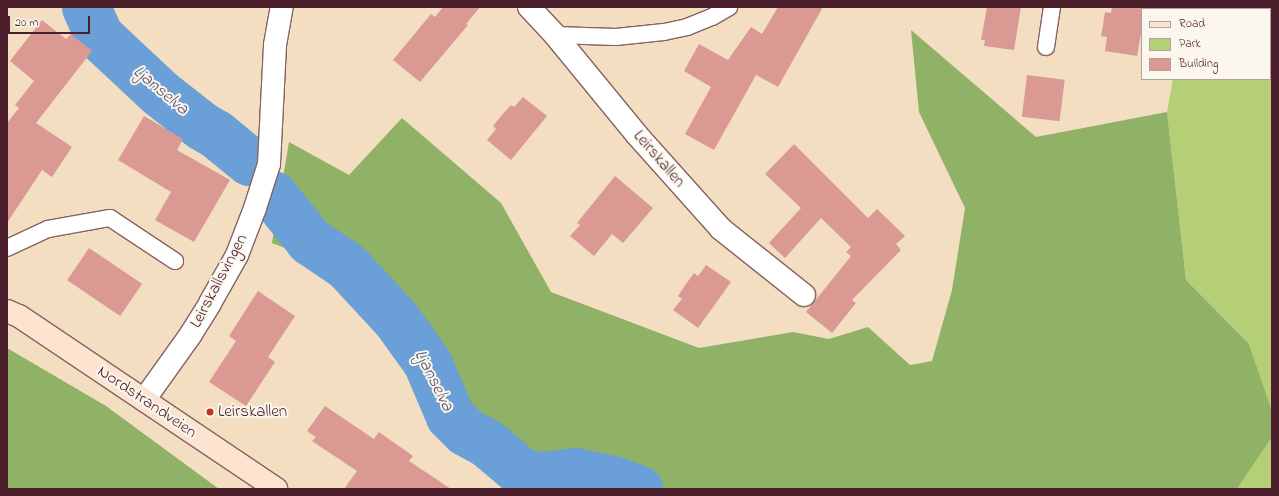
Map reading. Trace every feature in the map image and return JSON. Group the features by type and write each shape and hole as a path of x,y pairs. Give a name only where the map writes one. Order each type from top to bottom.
{"main road":[{"name":"Nordstrandveien","path":"11,309 276,489"}],"street":[{"name":"Leirskallsvingen","path":"144,400 191,334 210,303 237,255 255,208 269,164 275,45 282,7"},
{"name":"Leirskallen","path":"529,7 555,35 637,135 721,229 804,295"}],"lane":[{"path":"555,35 616,37 664,32 687,27 712,17 729,7"},
{"path":"1046,47 1052,7"},
{"path":"7,248 48,229 110,218 175,261"}],"green space":[{"path":"1272,7 1272,411 1249,344 1186,280 1167,112 1173,80 1271,80 1271,8 1184,8"},
{"path":"911,30 1036,137 1167,112 1186,280 1249,344 1272,411 1272,437 1237,489 534,489 445,439 353,274 272,243 289,142 349,175 402,118 501,203 551,292 699,348 793,332 829,339 868,327 910,365 932,361 952,290 965,208 919,112"},
{"path":"7,348 106,406 219,489 7,489"},
{"path":"1272,437 1272,489 1237,489"}],"building":[{"path":"443,7 480,7 466,24 468,25 420,82 393,60 431,14 435,17"},
{"path":"778,7 823,7 778,87 756,75 714,150 685,134 711,87 684,71 699,44 728,60 751,27 762,34"},
{"path":"987,7 1021,7 1014,50 984,46 985,40 981,40"},
{"path":"1112,7 1145,7 1141,8 1141,34 1137,56 1105,51 1107,37 1101,36 1105,12 1111,13"},
{"path":"42,20 66,39 71,34 92,51 36,123 72,147 52,177 42,170 7,223 7,123 19,108 15,105 34,81 10,61"},
{"path":"1027,75 1065,80 1060,121 1022,117"},
{"path":"523,97 547,116 511,160 487,140 496,129 493,126 501,116 511,105 514,107"},
{"path":"144,116 183,139 177,150 230,180 194,242 155,220 171,192 118,160"},
{"path":"794,144 868,218 877,209 905,236 896,244 901,250 852,300 856,303 832,333 806,312 851,256 846,252 851,247 821,218 785,258 769,243 801,208 765,174"},
{"path":"615,176 653,208 623,243 612,234 594,256 570,236 580,225 577,223"},
{"path":"89,248 142,284 120,316 67,280"},
{"path":"706,265 731,282 698,328 673,310 682,299 678,296 694,273 698,276"},
{"path":"258,291 295,316 268,357 275,362 246,406 209,382 236,341 229,336"},
{"path":"325,406 374,439 379,432 413,456 409,461 451,489 344,489 357,471 312,441 316,437 307,431"}],"waterway":[{"name":"Ljanselva","path":"86,7 99,36 160,93 202,126 216,134 249,161"},
{"name":"Ljanselva","path":"273,195 310,241 347,266 396,319 427,362 450,416 465,431 487,443 521,472 539,476 575,472 613,480 638,489"}],"place":[{"name":"Leirskallen","path":"210,412"}]}
